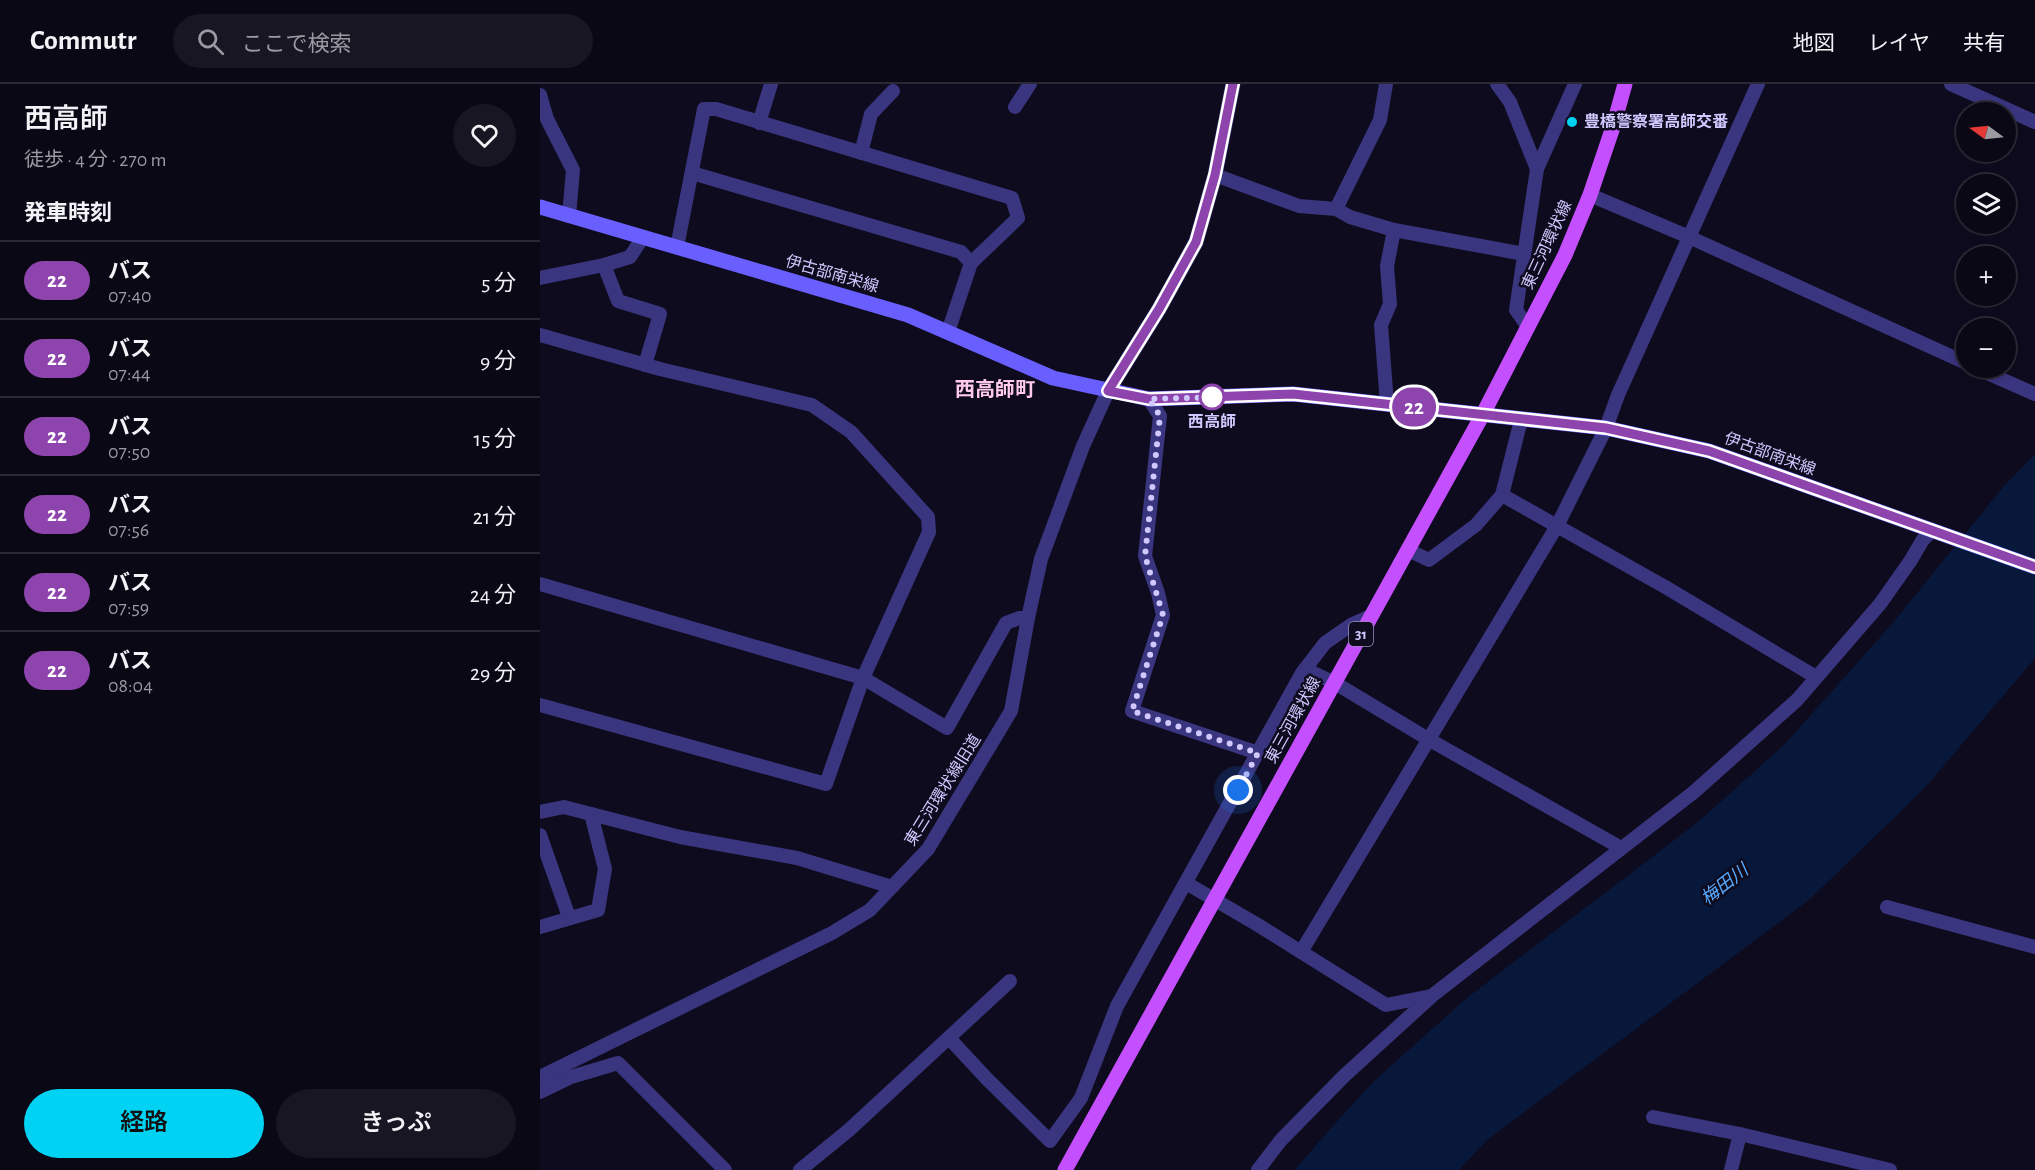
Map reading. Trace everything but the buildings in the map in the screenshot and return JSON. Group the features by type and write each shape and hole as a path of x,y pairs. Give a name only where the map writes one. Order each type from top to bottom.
{"main road":[{"name":"東三河環状線","path":"1065,1170 1484,414 1565,255 1590,195 1625,84"},
{"name":"伊古部南栄線","path":"540,207 908,315 1053,378 1108,391"},
{"path":"1108,391 1149,399 1293,394 1484,414"},
{"name":"伊古部南栄線","path":"1484,414 1606,428 1709,451 2035,567"}],"street":[{"path":"759,123 771,84"},
{"path":"1014,107 1030,84"},
{"path":"1108,391 1196,242 1215,175 1233,84"},
{"path":"1336,209 1380,120 1386,84"},
{"path":"1497,84 1510,102 1537,169"},
{"path":"1528,327 1516,310 1537,169 1575,84"},
{"path":"1301,952 1557,526 1606,428 1618,395 1758,84"},
{"path":"1951,84 2035,122"},
{"path":"861,153 871,114 893,91"},
{"path":"540,95 547,119 573,170 569,216"},
{"path":"677,247 704,109 716,109 1012,198 1018,218 971,262 948,332"},
{"path":"692,173 961,252 971,262"},
{"path":"1215,175 1299,206 1336,209 1350,217 1394,230 1524,254"},
{"path":"1590,195 1689,237 1956,358"},
{"path":"1387,405 1381,325 1390,304 1387,266 1394,230"},
{"path":"540,278 604,265 630,257 643,237"},
{"path":"604,265 618,301 660,314 645,365"},
{"path":"540,335 645,365 812,405 851,432 928,517 929,532 862,678 826,784 540,705"},
{"path":"1999,378 2035,394"},
{"name":"東三河環状線旧道","path":"540,1077 832,933 870,910 928,849 1011,711 1041,559 1083,446 1108,391"},
{"path":"1149,399 1160,416 1145,556 1163,615 1132,711 1258,753"},
{"path":"1408,550 1429,560 1476,525 1502,495 1521,420"},
{"path":"1502,495 1667,588 1816,677"},
{"path":"1258,1170 1281,1140 1344,1076 1433,996 1694,792 1797,700 1880,604 1922,541 1932,530"},
{"path":"540,584 862,678 947,728 1006,623 1019,618 1028,618"},
{"path":"949,1038 1050,1141 1081,1098 1117,1006 1305,669 1325,643 1351,625 1371,616"},
{"path":"1305,669 1335,683 1428,739 1616,845 1618,850"},
{"path":"540,812 564,807 680,837 796,858 892,887"},
{"path":"540,927 598,910 605,869 591,814"},
{"path":"540,835 569,917"},
{"path":"1186,883 1386,1005 1433,996"},
{"path":"1887,907 2035,947"},
{"path":"800,1170 849,1130 1010,981"},
{"path":"540,1092 571,1077 618,1063 725,1170"},
{"path":"1653,1117 1740,1134 1890,1170"},
{"path":"1731,1170 1740,1134"}],"water":[{"name":"梅田川","path":"2035,454 2035,658 1924,789 1810,899 1486,1141 1459,1170 1295,1170 1374,1081 1468,997 1698,822 1784,745 1891,625 2004,486"}],"bus line":[{"name":"22","path":"1233,84 1215,175 1196,242 1159,309 1108,391 1149,399 1293,394 1606,428 1709,451 2035,567"}],"place":[{"name":"豊橋警察署高師交番","path":"1572,122"},
{"name":"西高師","path":"1212,397"}],"district":[{"name":"西高師町","path":"995,390"}],"route":[{"path":"1212,397 1221,397 1149,399 1160,416 1145,556 1163,615 1132,711 1258,753 1238,790"}]}
